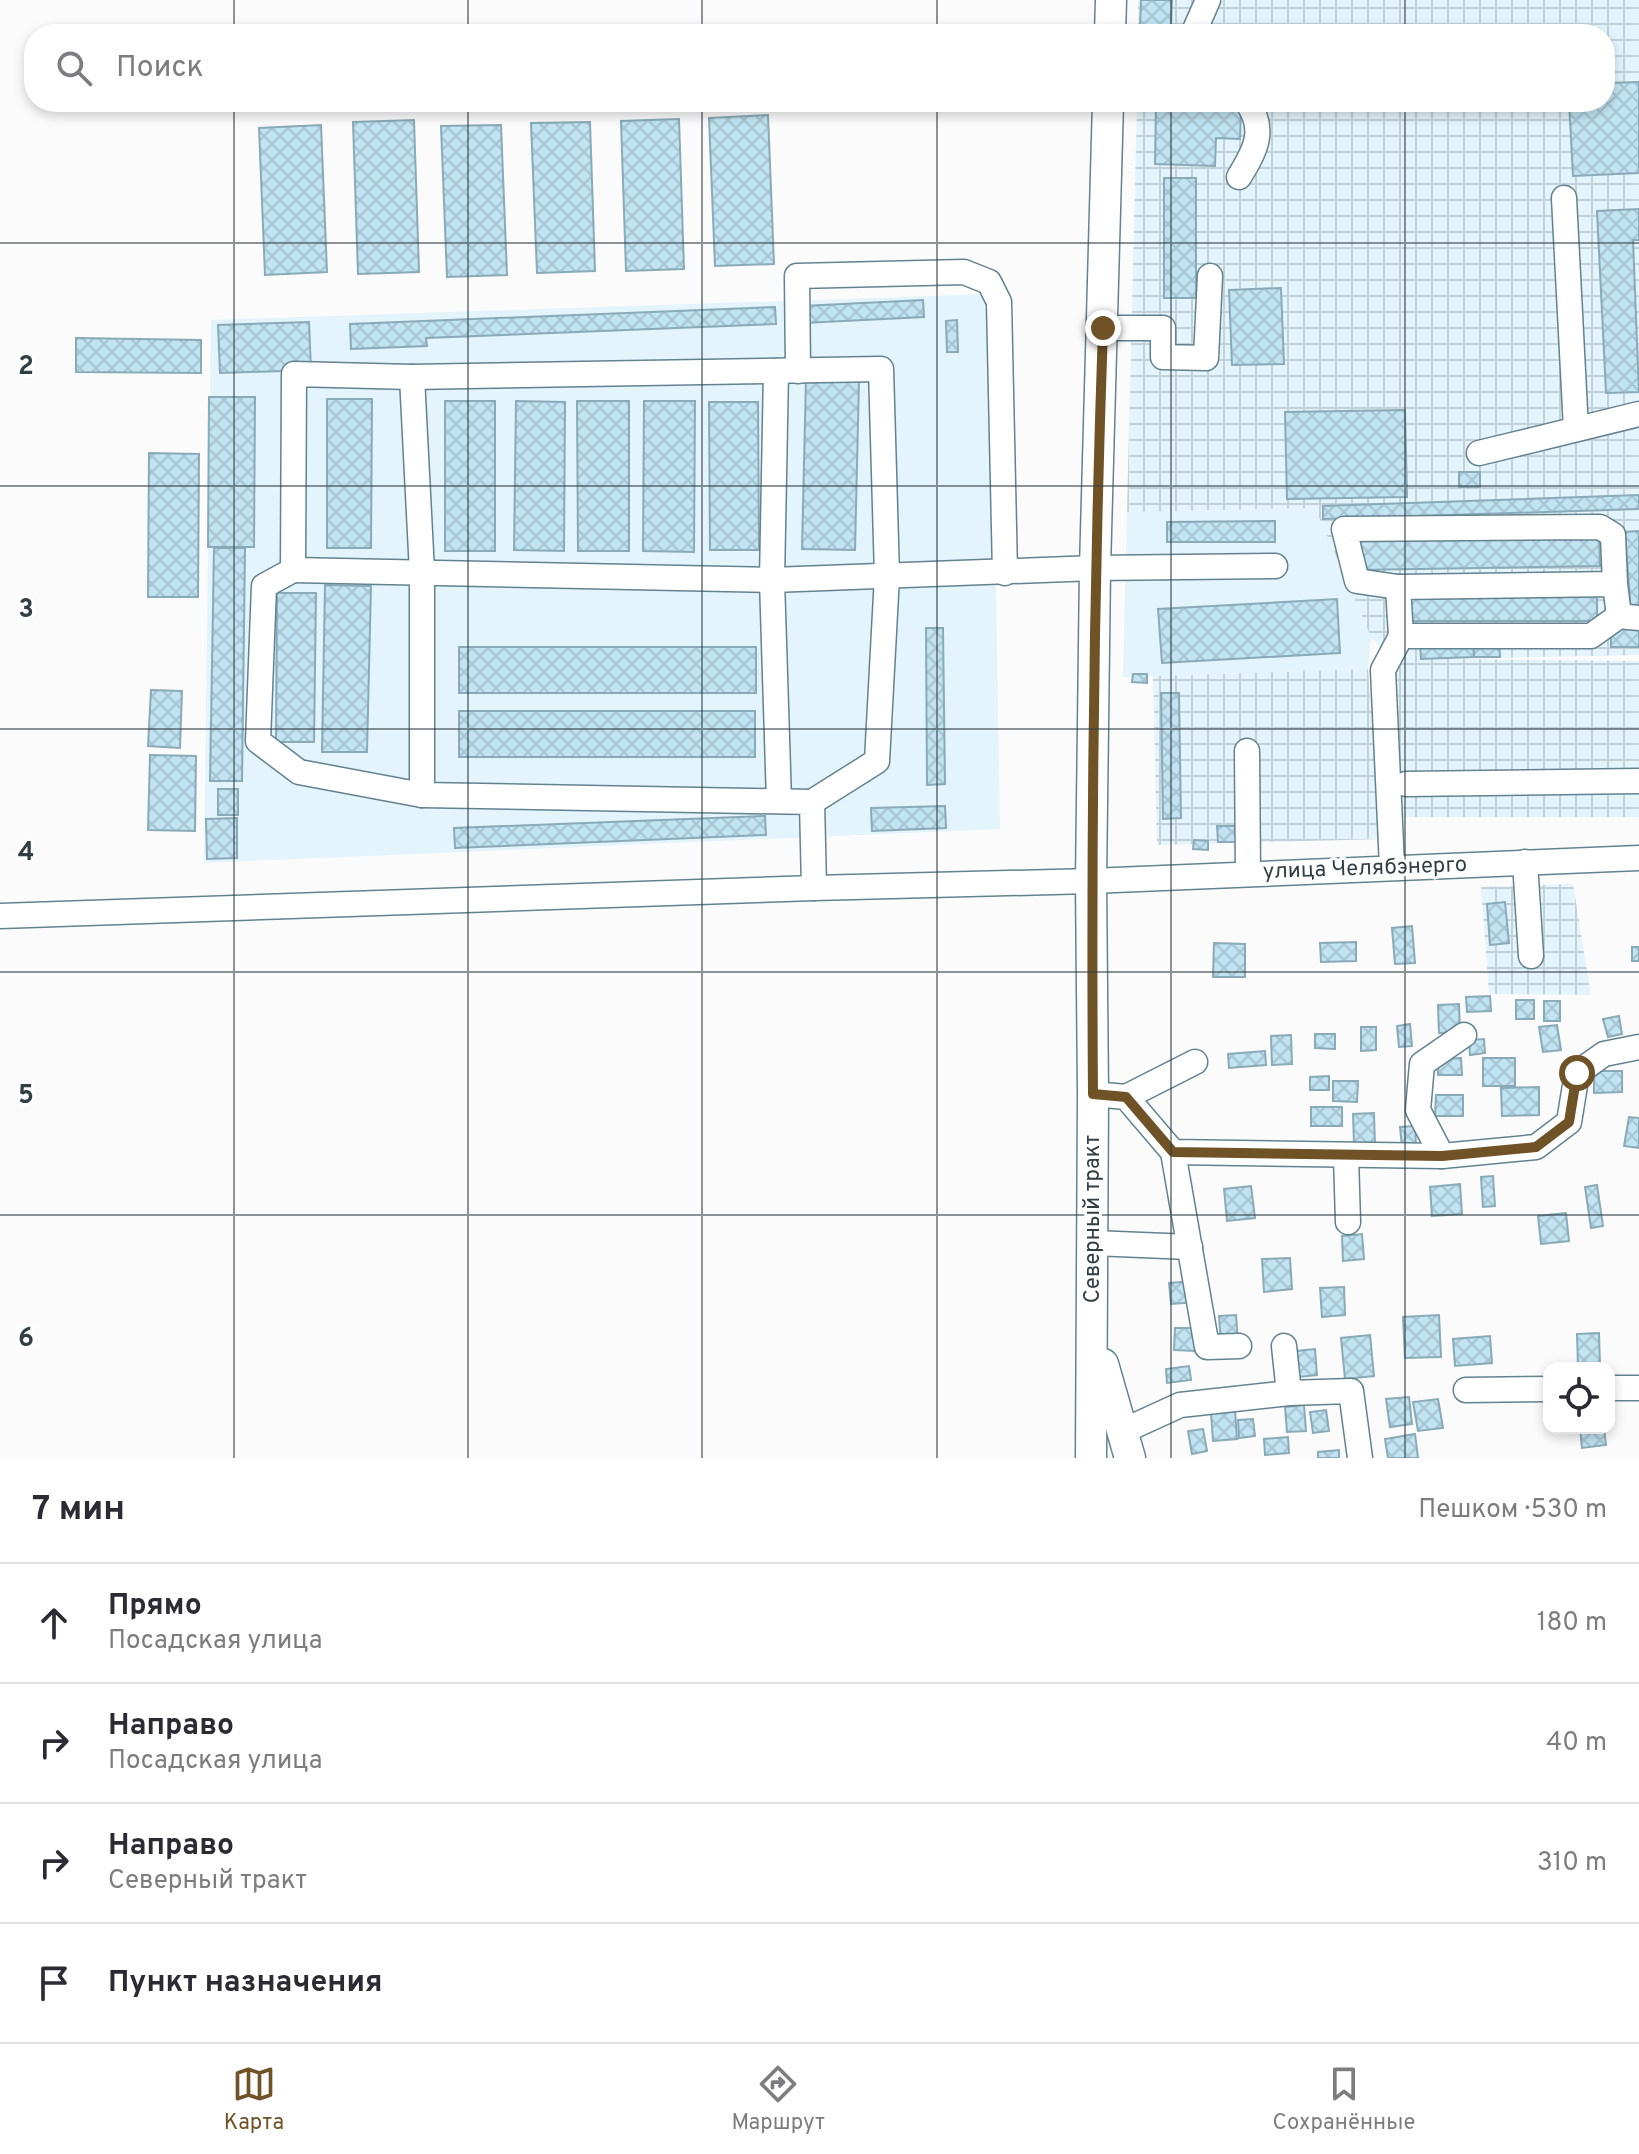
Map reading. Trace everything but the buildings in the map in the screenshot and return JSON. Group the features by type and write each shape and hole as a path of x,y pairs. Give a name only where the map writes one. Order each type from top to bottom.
{"main road":[{"path":"1110,24 1111,0"},
{"name":"Северный тракт","path":"1091,1458 1091,881 1095,568 1108,112"},
{"name":"Северный тракт","path":"1093,1328 1126,1445"}],"street":[{"path":"1197,24 1208,0"},
{"path":"1239,177 1256,148 1254,112"},
{"path":"1564,198 1576,429"},
{"path":"779,801 772,580 797,276 964,272 989,282 999,302 1005,573"},
{"path":"1103,328 1163,328 1163,357 1206,358 1210,276"},
{"path":"293,570 294,374 412,377 881,369 887,576 877,761 812,802 422,795 299,772 258,741 264,586 293,570 772,580 887,576 1005,573 1095,568 1275,566"},
{"path":"412,377 422,572 422,795"},
{"path":"1479,453 1639,414"},
{"path":"1401,636 1591,636 1629,617 1615,584 1613,535 1600,527 1344,529 1357,581 1398,587 1615,584"},
{"path":"1392,867 1383,670 1401,636 1398,587"},
{"path":"1247,751 1248,874"},
{"path":"1406,784 1639,781"},
{"path":"812,802 814,888"},
{"name":"улица Челябэнерго","path":"0,916 1091,881 1639,858"},
{"path":"1525,862 1531,956"},
{"path":"1442,1156 1418,1110 1422,1064 1464,1035"},
{"path":"1173,1152 1442,1156 1536,1147 1569,1122 1577,1073 1604,1054 1639,1047"},
{"path":"1093,1094 1126,1097 1195,1062"},
{"path":"1126,1097 1173,1152 1207,1347 1239,1346"},
{"path":"1346,1156 1348,1222"},
{"path":"1093,1243 1190,1247"},
{"path":"1284,1346 1289,1393"},
{"path":"1615,1388 1639,1388"},
{"path":"1466,1390 1543,1389"},
{"path":"1126,1445 1180,1405 1289,1393 1351,1391 1360,1458"}],"shaded area":[{"path":"1138,0 1639,0 1639,655 1445,659 1639,661 1639,817 1401,817 1394,660 1371,637 1315,508 1127,512 1137,112 1615,112 1615,24 1138,24"},
{"path":"991,294 1000,829 204,863 211,320"},
{"path":"1315,508 1371,637 1368,669 1123,677 1127,512"},
{"path":"1368,669 1382,839 1157,845 1153,676"},
{"path":"1573,884 1591,995 1489,994 1481,887"}],"route":[{"path":"1103,328 1095,568 1091,881 1093,1094 1126,1097 1173,1152 1442,1156 1536,1147 1569,1122 1577,1073"}]}
